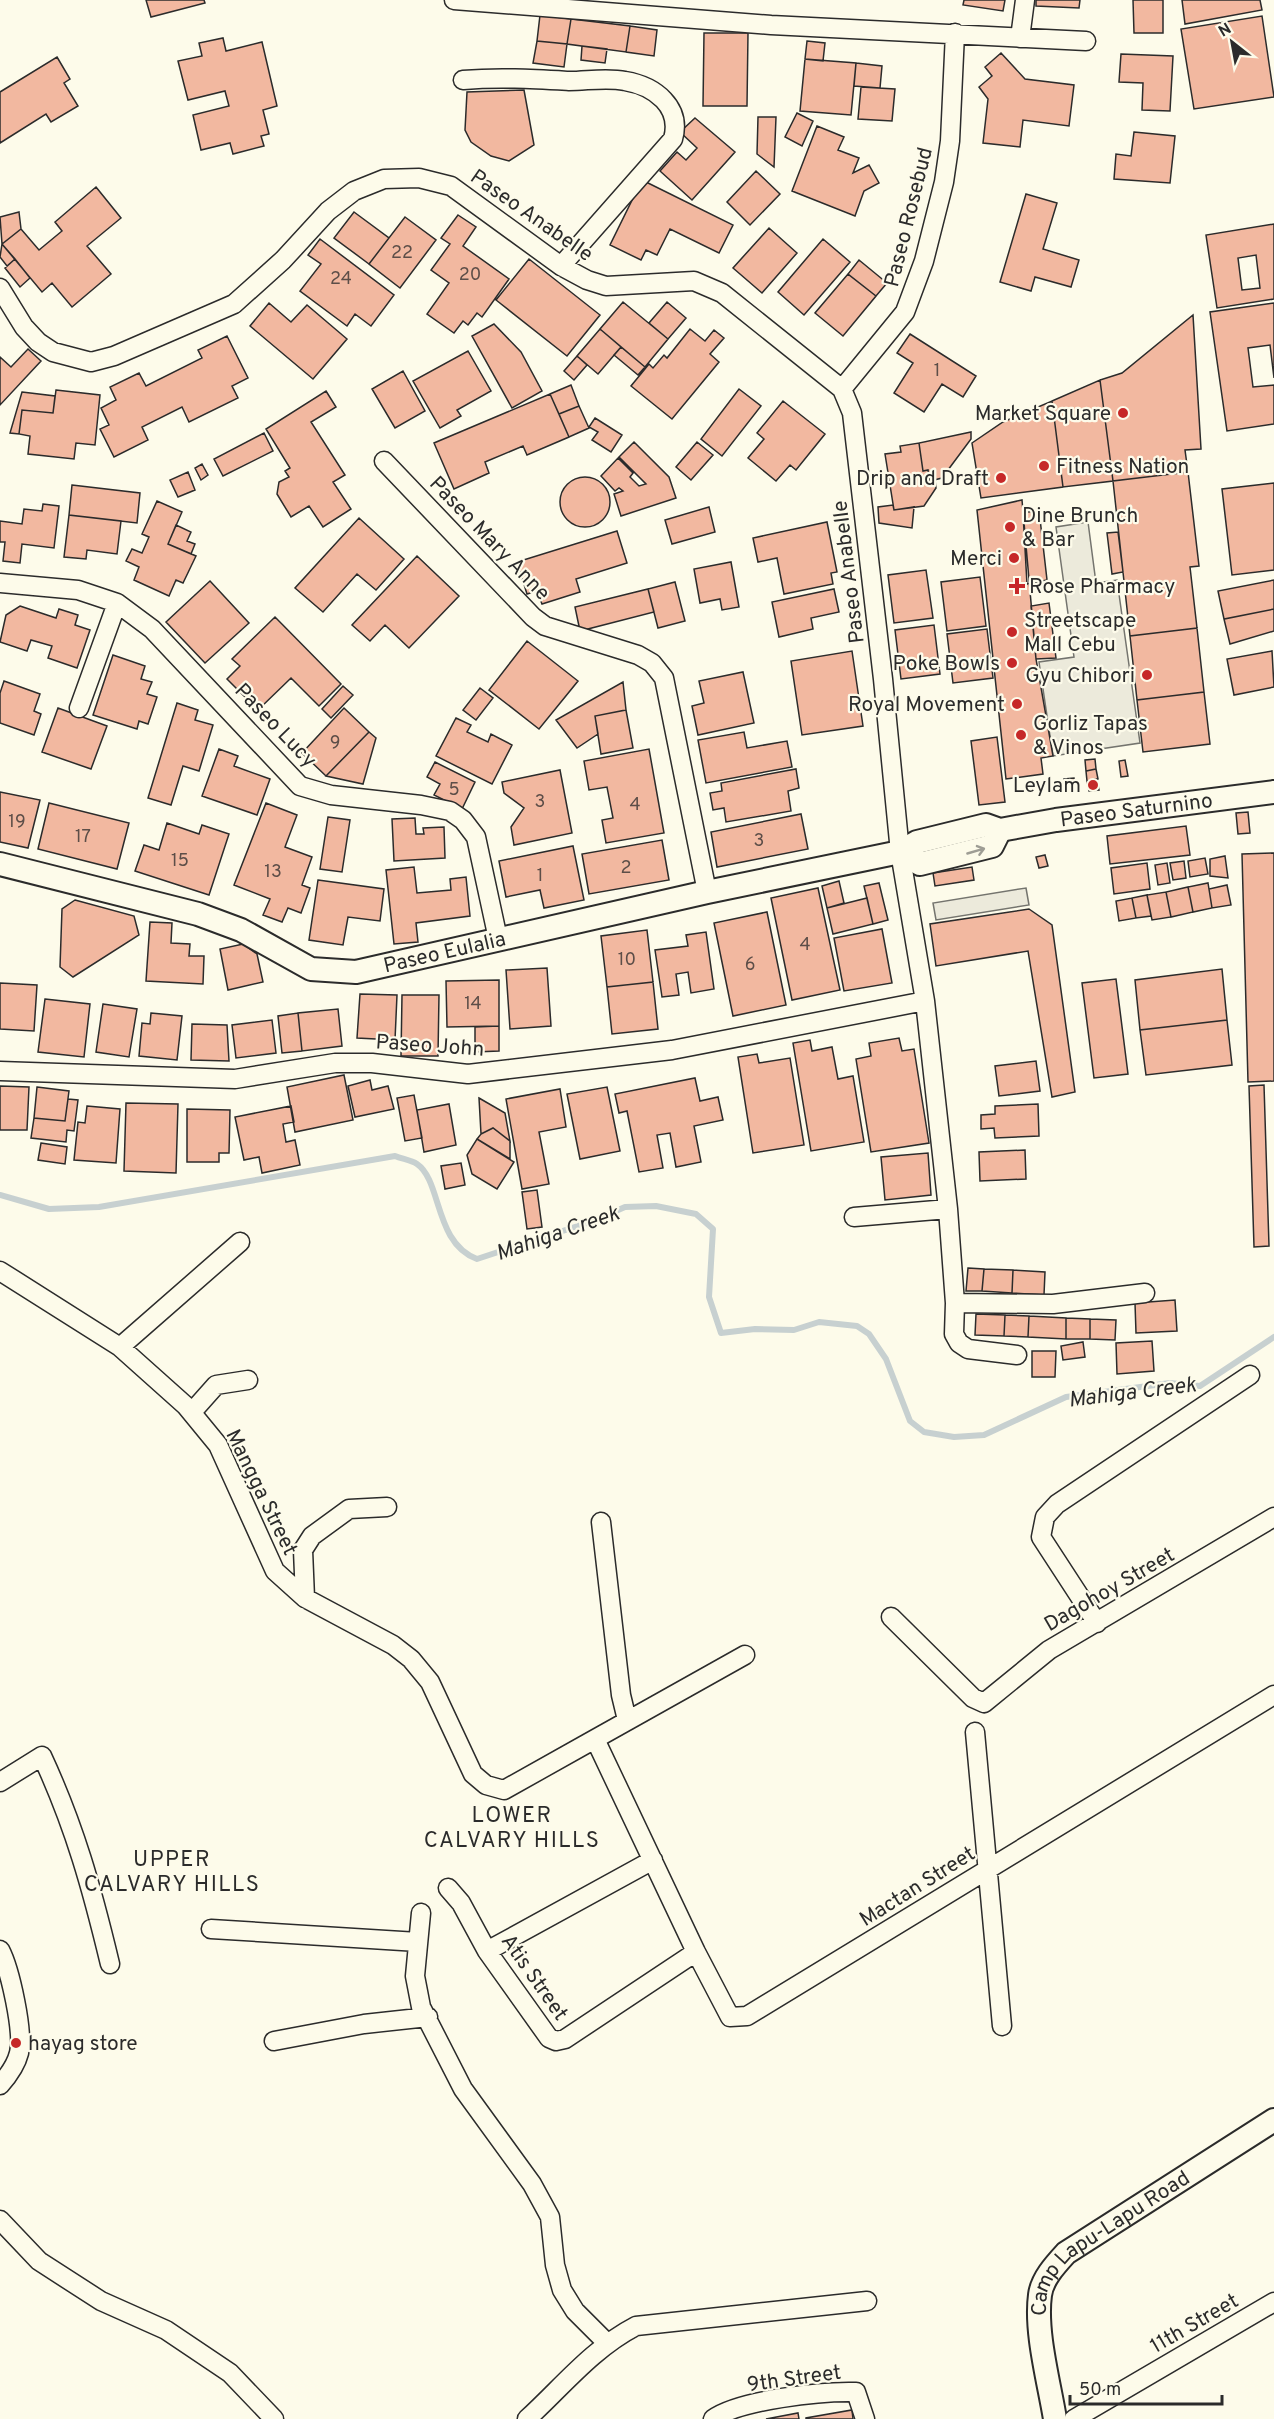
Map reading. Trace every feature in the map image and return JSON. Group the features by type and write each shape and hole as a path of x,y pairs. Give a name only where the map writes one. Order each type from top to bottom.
{"street":[{"path":"454,0 771,25 1086,41"},
{"path":"1020,38 1025,0"},
{"name":"Paseo Rosebud","path":"842,389 905,312 924,261 944,182 950,141 955,33"},
{"path":"463,80 502,76 624,80 642,86 667,101 674,113 676,128 673,140 561,266"},
{"name":"Paseo Anabelle","path":"0,288 24,327 38,342 52,352 91,362 114,356 234,304 283,260 328,212 354,190 384,180 419,178 451,186 561,266 587,280 606,286 694,281 722,293 842,389 852,413 900,852 925,1001 948,1209 955,1303 954,1334 959,1343 968,1349 1017,1355"},
{"name":"Paseo Mary Anne","path":"384,461 533,617 545,626 638,655 652,663 664,678 708,892"},
{"name":"Paseo Lucy","path":"0,583 78,590 117,603 152,629 300,786 331,795 421,805 450,811 464,820 476,837 498,939"},
{"path":"79,708 117,603"},
{"name":"Paseo Saturnino","path":"900,852 917,842 986,825 1000,830 1056,820 1274,792"},
{"name":"Paseo Eulalia","path":"0,864 198,914 242,930 311,969 356,972 708,892 900,852"},
{"name":"Paseo John","path":"0,1071 235,1079 335,1063 372,1063 468,1074 672,1050 925,1001"},
{"path":"854,1217 948,1209"},
{"path":"120,1347 240,1242"},
{"name":"Mangga Street","path":"0,1271 120,1347 192,1412 218,1445 275,1571 305,1598 393,1645 411,1659 430,1682 473,1774 486,1785 504,1790 745,1655"},
{"path":"955,1303 1053,1304 1145,1293"},
{"path":"1097,1623 1041,1537 1045,1516 1056,1504 1250,1375"},
{"path":"192,1412 216,1385 248,1380"},
{"path":"305,1598 303,1550 312,1536 349,1509 387,1507"},
{"name":"Dagohoy Street","path":"891,1617 973,1698 984,1703 1049,1650 1274,1517"},
{"path":"601,1522 621,1695 627,1720"},
{"name":"Mactan Street","path":"595,1739 696,1952 730,2017 747,2016 1274,1695"},
{"path":"975,1732 1002,2026"},
{"path":"0,1782 42,1756 68,1812 85,1863 110,1964"},
{"path":"488,1951 653,1860"},
{"name":"Atis Street","path":"448,1888 488,1951 549,2038 556,2041 565,2039 696,1952"},
{"path":"421,1913 415,1976 422,2007 464,2089 532,2184 550,2217 555,2265 562,2290 575,2311 607,2343"},
{"path":"211,1929 418,1942"},
{"path":"0,1950 17,2011 19,2052 9,2074 0,2085"},
{"path":"274,2042 364,2024 428,2017"},
{"name":"Camp Lapu-Lapu Road","path":"1055,2419 1039,2321 1040,2294 1050,2271 1066,2253 1274,2120"},
{"path":"0,2220 39,2261 101,2301 166,2330 230,2373 274,2419"},
{"path":"527,2419 584,2361 607,2343 636,2326 867,2301"},
{"name":"11th Street","path":"1074,2419 1274,2302"},
{"name":"9th Street","path":"712,2419 732,2409 830,2392 856,2392 865,2419"}],"shaded area":[{"path":"1088,522 1096,583 1117,580 1140,743 1053,756 1039,662 1074,657 1056,527"},
{"path":"1026,888 1029,905 936,920 933,903"}],"building":[{"path":"146,0 204,0 205,3 151,17"},
{"path":"964,0 1005,0 1003,11 963,5"},
{"path":"1036,0 1080,0 1079,8 1036,6"},
{"path":"1133,0 1163,0 1163,33 1134,33"},
{"path":"1182,0 1260,0 1262,10 1185,24"},
{"path":"540,15 571,19 567,44 537,41"},
{"path":"1262,16 1274,97 1194,109 1181,29"},
{"path":"571,19 630,26 626,52 567,44"},
{"path":"630,26 657,30 654,56 626,52"},
{"path":"704,33 748,33 747,106 703,106"},
{"path":"223,38 226,51 262,42 277,106 263,110 269,134 261,136 264,146 233,154 230,143 201,150 193,115 229,106 225,91 188,100 178,61 202,56 199,43"},
{"path":"537,41 567,44 564,67 533,63"},
{"path":"807,41 825,43 823,61 805,59"},
{"path":"582,46 607,49 605,63 581,60"},
{"path":"1001,53 1025,79 1074,85 1069,126 1023,120 1020,147 983,143 988,99 979,87 992,76 985,67"},
{"path":"1121,54 1173,56 1170,111 1142,110 1143,83 1119,82"},
{"path":"57,57 70,79 64,83 78,106 51,122 46,114 0,143 0,92"},
{"path":"805,59 856,63 851,115 800,111"},
{"path":"856,63 882,66 880,88 854,86"},
{"path":"861,87 895,89 892,121 858,119"},
{"path":"524,90 534,145 509,161 491,156 471,142 465,130 467,92"},
{"path":"797,113 813,121 802,146 785,137"},
{"path":"758,117 776,117 774,167 757,154"},
{"path":"695,118 735,152 692,200 660,171 677,152 686,160 697,148 680,132"},
{"path":"817,126 844,137 838,150 859,158 853,173 869,165 879,183 864,191 855,216 792,191"},
{"path":"1134,132 1175,136 1170,183 1114,179 1116,154 1131,156"},
{"path":"756,171 780,194 750,225 727,202"},
{"path":"642,180 733,225 719,253 670,229 657,255 646,250 641,260 610,245"},
{"path":"96,187 121,218 87,246 111,274 72,307 52,283 42,292 2,244 21,229 39,250 62,231 55,222"},
{"path":"1026,194 1057,203 1043,249 1079,260 1071,287 1035,277 1031,291 1000,282"},
{"path":"19,212 21,229 2,244 0,217"},
{"path":"354,212 389,238 369,264 334,238"},
{"path":"458,215 476,227 463,246 509,279 482,317 477,313 468,325 463,321 454,333 427,314 449,283 431,270 450,244 441,238"},
{"path":"405,217 436,240 400,288 369,264"},
{"path":"1274,224 1274,299 1217,308 1206,235","holes":["1256,255 1260,288 1242,290 1238,258"]},
{"path":"769,228 797,253 762,293 733,268"},
{"path":"320,239 394,295 371,326 355,314 347,326 300,291 321,264 308,255"},
{"path":"823,239 850,262 804,315 778,292"},
{"path":"2,244 15,259 7,266 0,257"},
{"path":"15,259 30,278 20,287 5,268"},
{"path":"529,259 600,315 567,356 496,300"},
{"path":"859,260 887,283 876,296 848,274"},
{"path":"848,274 876,296 843,336 815,313"},
{"path":"623,302 668,339 645,367 600,329"},
{"path":"667,302 686,318 668,339 649,323"},
{"path":"269,303 291,322 307,305 347,339 313,379 250,326"},
{"path":"1274,303 1274,378 1270,345 1248,348 1253,387 1274,385 1274,424 1227,431 1210,312"},
{"path":"1193,315 1201,449 1185,450 1188,472 1113,481 1100,380 1122,373"},
{"path":"494,324 521,352 542,391 512,408 472,336"},
{"path":"600,329 621,347 598,374 577,356"},
{"path":"690,329 705,341 714,330 724,338 710,354 719,362 672,419 631,386 649,364 653,368 664,355 667,358"},
{"path":"910,334 976,376 963,397 942,384 924,412 894,393 913,363 897,353"},
{"path":"227,336 248,378 232,386 238,398 189,422 182,407 142,427 148,440 114,457 100,429 109,425 101,408 116,400 110,387 139,373 146,386 202,358 198,350"},
{"path":"621,347 645,367 638,375 614,355"},
{"path":"28,349 41,361 0,405 0,357 11,367"},
{"path":"468,351 491,391 457,410 461,416 440,428 413,381"},
{"path":"577,356 587,365 574,380 564,371"},
{"path":"403,371 425,411 395,428 372,389"},
{"path":"1100,380 1113,481 1063,487 1052,401"},
{"path":"571,385 579,406 559,414 550,394"},
{"path":"739,389 761,406 722,456 701,439"},
{"path":"56,390 100,395 95,445 76,443 74,459 28,454 30,436 19,434 22,410 53,413"},
{"path":"326,391 336,407 311,422 345,475 333,482 351,509 323,527 309,506 291,517 277,494 279,482 289,477 285,471 290,468 266,429"},
{"path":"22,392 55,396 53,413 22,410 19,434 10,433"},
{"path":"550,394 569,437 527,455 523,446 485,462 489,473 454,489 434,443"},
{"path":"783,401 825,434 796,470 790,465 776,481 748,458 764,439 757,433"},
{"path":"1052,401 1063,487 981,498 972,443 1003,422"},
{"path":"579,406 589,428 569,437 559,414"},
{"path":"595,418 622,435 611,452 592,440 598,432 589,427"},
{"path":"971,432 971,439 942,478 930,481 928,470 923,471 919,443"},
{"path":"264,433 273,451 223,476 214,459"},
{"path":"634,442 669,477 676,498 621,516 614,494 623,491 619,488 615,491 601,476 618,458 633,473 630,477 639,486 646,484 619,457"},
{"path":"697,442 713,455 691,480 676,467"},
{"path":"919,443 923,471 928,470 930,481 935,480 936,488 924,506 894,510 885,454 901,452 900,446"},
{"path":"202,464 208,475 201,480 195,468"},
{"path":"188,472 195,490 178,497 170,480"},
{"path":"1188,472 1199,566 1190,567 1197,628 1130,636 1113,481"},
{"path":"580,477 590,477 603,484 610,497 610,507 603,520 590,527 580,527 571,523 564,516 560,507 560,497 564,488 571,481"},
{"path":"1274,483 1274,570 1232,575 1222,489"},
{"path":"72,485 140,493 137,523 69,515"},
{"name":"Streetscape Mall Cebu","path":"1022,500 1036,659 1053,756 1041,758 1043,774 1006,779 977,510"},
{"path":"157,501 182,512 168,544 196,556 183,583 176,580 169,596 134,580 139,567 126,561 132,549 142,553 149,537 142,534"},
{"path":"43,504 59,506 54,548 22,544 20,563 3,561 5,542 0,542 0,521 22,524 24,509 42,511"},
{"path":"893,505 894,510 914,507 912,528 879,523 878,507"},
{"path":"709,507 715,532 672,544 665,520"},
{"path":"1039,510 1047,580 1027,584 1023,513"},
{"path":"69,515 121,521 117,554 87,550 86,559 64,557"},
{"path":"359,518 404,559 376,590 357,574 323,612 295,588"},
{"path":"827,522 837,572 831,573 833,584 784,594 777,558 758,562 753,538"},
{"path":"176,525 191,532 187,541 195,544 191,554 168,544"},
{"path":"617,531 627,563 576,579 580,592 542,604 537,591 527,594 517,562"},
{"path":"1118,532 1123,572 1112,574 1107,533"},
{"path":"417,556 459,596 409,648 385,625 370,641 352,625"},
{"path":"731,562 739,607 722,610 720,599 700,603 694,569"},
{"path":"926,570 933,618 894,623 888,575"},
{"path":"980,577 986,626 947,631 941,582"},
{"path":"1274,580 1274,609 1224,619 1218,591"},
{"path":"210,581 249,623 205,663 166,622"},
{"path":"675,582 685,621 658,628 648,589"},
{"path":"648,589 654,612 580,631 575,607"},
{"path":"834,589 839,612 811,618 813,629 779,637 772,602"},
{"path":"1049,603 1056,658 1036,659 1031,606"},
{"path":"20,606 56,618 59,609 78,615 75,625 90,630 77,668 48,658 52,646 31,640 27,651 0,642 6,615"},
{"path":"1274,609 1274,631 1230,644 1224,619"},
{"path":"275,617 341,684 319,706 291,678 258,710 227,679 240,666 232,659"},
{"path":"934,625 940,674 901,679 895,630"},
{"path":"1197,628 1204,692 1137,700 1130,636"},
{"path":"987,629 993,678 953,683 947,634"},
{"path":"527,641 578,681 539,729 489,690"},
{"path":"852,651 863,726 802,735 791,661"},
{"path":"1272,651 1274,687 1234,695 1227,659"},
{"path":"113,655 145,666 141,679 152,682 147,694 157,697 148,724 139,721 137,729 93,715"},
{"path":"743,672 754,723 698,735 692,706 704,703 699,681"},
{"path":"4,681 40,694 34,711 41,714 34,735 0,723 0,693"},
{"path":"623,682 626,710 595,716 598,734 577,748 556,720"},
{"path":"343,686 353,695 331,718 322,709"},
{"path":"480,688 493,698 476,720 463,710"},
{"path":"1204,692 1210,744 1143,752 1137,700"},
{"path":"177,703 198,710 195,720 213,725 199,771 183,766 171,805 148,798"},
{"path":"58,708 107,726 91,769 42,752"},
{"path":"344,708 369,732 326,776 302,753"},
{"path":"626,710 633,748 601,754 595,716"},
{"path":"456,718 471,725 467,732 488,742 491,734 512,745 492,784 436,756"},
{"path":"369,732 376,738 363,784 326,776"},
{"path":"744,732 747,748 787,741 792,767 706,783 698,740"},
{"path":"997,737 1005,802 979,805 971,741"},
{"path":"219,749 238,756 234,766 270,779 257,815 202,796"},
{"path":"649,749 664,833 606,843 602,820 613,818 607,787 589,790 584,761"},
{"path":"1095,759 1096,769 1086,771 1085,760"},
{"path":"1125,760 1128,776 1121,777 1119,761"},
{"path":"435,762 475,782 462,809 434,795 440,784 427,777"},
{"path":"796,769 799,788 788,791 791,811 726,822 724,808 713,810 710,793 722,791 721,783"},
{"path":"1096,769 1098,779 1087,781 1086,771"},
{"path":"560,770 572,833 514,845 511,827 524,808 504,793 502,782"},
{"path":"1074,778 1075,788 1065,789 1064,779"},
{"path":"1097,779 1099,790 1089,791 1087,781"},
{"path":"0,792 40,800 28,848 0,842"},
{"path":"49,803 129,823 117,869 38,849"},
{"path":"266,803 297,815 285,847 312,857 302,885 310,888 301,913 288,908 282,922 263,915 270,899 234,885"},
{"path":"1248,812 1250,833 1238,834 1236,813"},
{"path":"801,814 808,849 717,867 711,832"},
{"path":"328,817 350,820 342,872 320,869"},
{"path":"415,818 416,834 424,834 423,828 444,827 445,858 394,861 392,819"},
{"path":"167,823 199,834 202,825 229,834 209,895 135,871 144,845 159,850"},
{"path":"1186,826 1190,855 1110,864 1107,836"},
{"path":"662,840 669,880 589,894 582,854"},
{"path":"573,846 584,900 544,908 540,890 506,897 499,861"},
{"path":"1274,853 1274,1081 1248,1082 1242,854"},
{"path":"1045,855 1048,866 1039,868 1036,857"},
{"path":"1225,856 1228,878 1210,876 1210,859"},
{"path":"1205,858 1208,874 1190,877 1188,861"},
{"path":"1184,861 1186,878 1173,880 1170,863"},
{"path":"1147,863 1150,889 1114,894 1111,868"},
{"path":"1167,863 1170,883 1158,885 1155,865"},
{"path":"414,867 417,893 451,890 450,879 466,877 470,916 416,923 418,942 394,944 386,870"},
{"path":"972,867 974,880 935,886 933,873"},
{"path":"318,880 384,889 380,921 348,917 343,945 309,940"},
{"path":"839,881 844,903 827,908 822,886"},
{"path":"879,883 888,920 873,924 864,886"},
{"path":"1208,883 1212,908 1193,912 1188,887"},
{"path":"1227,885 1231,905 1212,908 1209,889"},
{"path":"1188,887 1193,912 1171,917 1166,892"},
{"path":"818,888 840,990 792,1000 771,898"},
{"path":"1166,892 1171,917 1152,920 1147,895"},
{"path":"1147,895 1151,916 1136,918 1132,898"},
{"path":"867,898 873,924 833,934 827,908"},
{"path":"1132,898 1136,918 1119,921 1116,901"},
{"path":"75,900 134,916 139,935 73,977 60,967 62,909"},
{"path":"1029,909 1052,925 1075,1092 1052,1097 1028,951 936,966 930,924"},
{"path":"767,912 786,1005 733,1016 714,923"},
{"path":"150,922 172,923 171,943 190,944 189,956 204,956 203,984 146,981"},
{"path":"882,929 892,983 844,991 834,938"},
{"path":"647,930 653,982 607,987 601,936"},
{"path":"706,932 714,989 691,993 688,972 676,974 679,995 662,997 655,950 688,946 686,935"},
{"path":"243,944 257,954 263,982 228,990 220,949"},
{"path":"547,968 551,1026 510,1029 506,970"},
{"path":"1222,969 1227,1020 1140,1030 1135,980"},
{"path":"1116,979 1128,1074 1094,1078 1082,983"},
{"path":"499,980 499,1026 447,1027 446,981"},
{"path":"653,982 658,1029 612,1034 607,987"},
{"path":"0,983 37,985 34,1031 0,1029"},
{"path":"360,994 397,995 395,1040 357,1038"},
{"path":"402,995 439,995 438,1056 401,1056"},
{"path":"45,999 90,1004 84,1057 38,1052"},
{"path":"103,1004 137,1009 129,1057 96,1052"},
{"path":"338,1009 342,1046 302,1051 298,1013"},
{"path":"151,1013 182,1016 177,1060 139,1056 142,1023 150,1024"},
{"path":"298,1013 302,1051 282,1053 278,1016"},
{"path":"272,1020 276,1053 236,1058 232,1025"},
{"path":"1227,1020 1232,1065 1146,1075 1140,1030"},
{"path":"192,1024 227,1025 229,1061 191,1060"},
{"path":"499,1026 499,1051 475,1052 475,1027"},
{"path":"899,1038 902,1051 914,1049 929,1143 871,1152 856,1059 871,1056 869,1043"},
{"path":"810,1040 812,1051 832,1047 838,1079 853,1076 864,1142 811,1151 793,1043"},
{"path":"757,1054 759,1063 790,1058 804,1145 753,1153 738,1057"},
{"path":"1036,1061 1040,1091 999,1096 995,1066"},
{"path":"344,1075 353,1120 295,1132 287,1087"},
{"path":"695,1078 700,1101 718,1097 723,1120 694,1126 701,1162 676,1167 670,1133 657,1135 663,1168 639,1172 627,1111 619,1113 615,1094"},
{"path":"370,1080 372,1090 388,1086 394,1109 355,1117 348,1086"},
{"path":"1264,1085 1269,1246 1254,1247 1249,1086"},
{"path":"0,1086 29,1087 27,1130 0,1130"},
{"path":"37,1087 69,1091 65,1121 34,1118"},
{"path":"607,1087 620,1151 580,1159 567,1094"},
{"path":"560,1089 566,1127 539,1132 549,1184 522,1189 506,1099"},
{"path":"414,1095 422,1138 405,1141 397,1098"},
{"path":"479,1098 505,1113 510,1141 493,1128 481,1134"},
{"path":"68,1099 78,1100 74,1131 67,1130 66,1142 31,1138 34,1118 65,1121"},
{"path":"126,1103 178,1104 176,1173 124,1171"},
{"path":"449,1104 456,1145 424,1152 417,1110"},
{"path":"1038,1104 1039,1136 995,1138 994,1128 981,1129 981,1115 995,1114 995,1106"},
{"path":"87,1106 120,1109 116,1163 74,1160 78,1122 85,1123"},
{"path":"291,1106 294,1122 283,1124 286,1142 295,1140 300,1165 262,1173 259,1157 244,1160 235,1117"},
{"path":"187,1109 230,1110 229,1153 219,1153 219,1162 187,1162"},
{"path":"493,1128 510,1141 510,1159 477,1139 481,1134"},
{"path":"477,1139 514,1162 497,1189 472,1174 467,1155"},
{"path":"41,1143 67,1147 65,1164 38,1160"},
{"path":"1025,1150 1026,1179 980,1181 979,1152"},
{"path":"928,1153 931,1195 885,1200 881,1157"},
{"path":"461,1163 465,1185 445,1189 441,1166"},
{"path":"537,1190 542,1227 527,1229 522,1192"},
{"path":"968,1268 984,1269 982,1291 966,1291"},
{"path":"984,1269 1013,1270 1012,1293 982,1291"},
{"path":"1013,1270 1045,1272 1044,1295 1012,1293"},
{"path":"1175,1300 1177,1331 1136,1333 1135,1303"},
{"path":"976,1314 1005,1315 1004,1336 975,1335"},
{"path":"1005,1315 1029,1316 1028,1337 1004,1336"},
{"path":"1029,1316 1066,1318 1066,1339 1028,1337"},
{"path":"1066,1318 1090,1319 1090,1339 1066,1339"},
{"path":"1090,1319 1116,1320 1115,1340 1090,1339"},
{"path":"1152,1341 1154,1371 1117,1374 1116,1343"},
{"path":"1083,1342 1085,1357 1063,1360 1061,1346"},
{"path":"1032,1351 1056,1351 1055,1377 1032,1377"},
{"path":"852,2410 853,2419 806,2419 806,2418"},
{"path":"798,2413 799,2419 766,2419"}],"waterway":[{"name":"Mahiga Creek","path":"0,1195 49,1209 99,1207 395,1156 417,1164 425,1172 453,1240 463,1251 477,1259 593,1221 625,1207 656,1206 696,1214 713,1229 709,1297 721,1333 755,1329 794,1330 819,1322 857,1326 869,1334 886,1359 910,1421 924,1432 954,1437 984,1435 1066,1397 1170,1383 1200,1386 1274,1337"}],"place":[{"name":"Market Square","path":"1123,413"},
{"name":"Fitness Nation","path":"1044,466"},
{"name":"Drip and Draft","path":"1001,478"},
{"name":"Dine Brunch & Bar","path":"1010,527"},
{"name":"Merci","path":"1014,558"},
{"name":"Rose Pharmacy","path":"1017,586"},
{"name":"Streetscape Mall Cebu","path":"1012,632"},
{"name":"Poke Bowls","path":"1012,663"},
{"name":"Gyu Chibori","path":"1147,675"},
{"name":"Royal Movement","path":"1017,704"},
{"name":"Gorliz Tapas & Vinos","path":"1021,735"},
{"name":"Leylam","path":"1093,785"},
{"name":"hayag store","path":"16,2043"}],"district":[{"name":"LOWER CALVARY HILLS","path":"512,1826"},
{"name":"UPPER CALVARY HILLS","path":"172,1871"}]}
